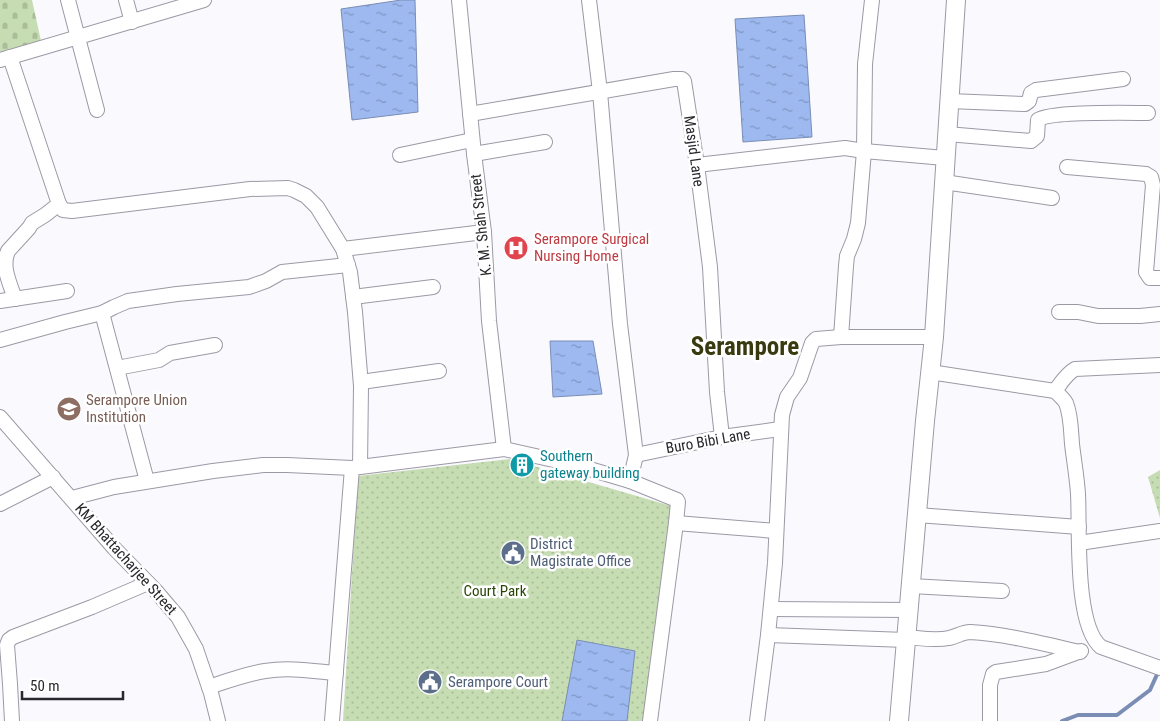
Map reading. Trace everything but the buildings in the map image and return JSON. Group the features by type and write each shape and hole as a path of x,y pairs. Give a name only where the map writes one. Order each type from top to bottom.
{"street":[{"path":"68,0 97,110"},
{"path":"126,0 132,22"},
{"path":"204,0 5,59 59,204 63,210 72,211 250,189 288,188 306,196 317,207 343,249 348,265 353,297 361,382 356,467 332,721"},
{"name":"K. M. Shah Street","path":"459,0 473,147 484,232 489,321 504,449"},
{"path":"589,0 600,92 620,324 636,455 630,481"},
{"path":"840,336 847,256 858,223 864,151 865,64 872,0"},
{"path":"899,721 934,337 956,0"},
{"name":"Masjid Lane","path":"470,114 674,78 682,79 685,86 697,166 710,267 717,392 722,437"},
{"path":"949,101 1025,104 1029,101 1031,93 1036,90 1123,79"},
{"path":"947,134 1028,141 1036,138 1038,120 1042,117 1070,114 1148,113"},
{"path":"400,155 545,142"},
{"path":"697,166 845,148 945,158"},
{"path":"1067,168 1146,174 1151,177 1153,183 1146,272 1150,278 1160,278"},
{"path":"944,182 1052,198"},
{"path":"15,299 5,267 6,256 30,228 32,223 59,204"},
{"path":"343,249 484,232"},
{"path":"0,340 102,313 128,302 177,294 249,287 266,281 282,272 348,265"},
{"path":"353,297 433,287"},
{"path":"0,301 67,291"},
{"path":"1059,312 1078,312 1098,316 1160,314"},
{"path":"102,313 147,481"},
{"path":"757,721 775,563 780,429 787,397 800,378 812,343 816,339 840,336 934,337"},
{"path":"117,368 159,360 170,353 215,345"},
{"path":"1056,391 1065,377 1075,369 1160,365"},
{"path":"361,382 440,371"},
{"path":"930,372 1056,391 1066,403 1078,494 1078,526 1084,607 1091,632 1101,647 1156,666"},
{"name":"KM Bhattacharjee Street","path":"0,417 114,548 178,617 196,648 218,721"},
{"name":"Buro Bibi Lane","path":"636,455 722,437 780,429"},
{"path":"72,498 147,481 263,465 356,467 504,449 576,464 630,481 678,502 650,721"},
{"path":"0,504 53,477"},
{"path":"917,515 1078,526"},
{"path":"676,522 776,531"},
{"path":"1079,543 1160,531"},
{"path":"12,721 7,645 9,640 148,583"},
{"path":"911,586 1002,592"},
{"path":"771,609 909,610"},
{"path":"768,636 947,639 964,632 1007,636 1080,652"},
{"path":"990,721 990,685 993,674 1046,664 1098,645"},
{"path":"209,687 270,670 290,669 336,673"}],"green space":[{"path":"0,0 32,0 41,41 0,54"},
{"name":"Court Park","path":"510,459 671,506 655,630 649,721 343,721 358,476"},
{"path":"1160,470 1160,518 1148,477"}],"water":[{"path":"401,0 415,0 418,112 352,120 341,9"},
{"path":"804,15 812,137 743,142 735,19"},
{"path":"550,341 593,341 602,394 553,397"},
{"path":"577,640 635,651 627,721 562,721"}],"waterway":[{"path":"1062,721 1078,715 1117,715 1150,690 1159,670"}],"place":[{"name":"Serampore Surgical Nursing Home","path":"516,248"},
{"name":"Serampore Union Institution","path":"69,409"},
{"name":"Southern gateway building","path":"522,465"},
{"name":"District Magistrate Office","path":"513,553"},
{"name":"Serampore Court","path":"430,682"}],"district":[{"name":"Serampore","path":"745,346"}]}
